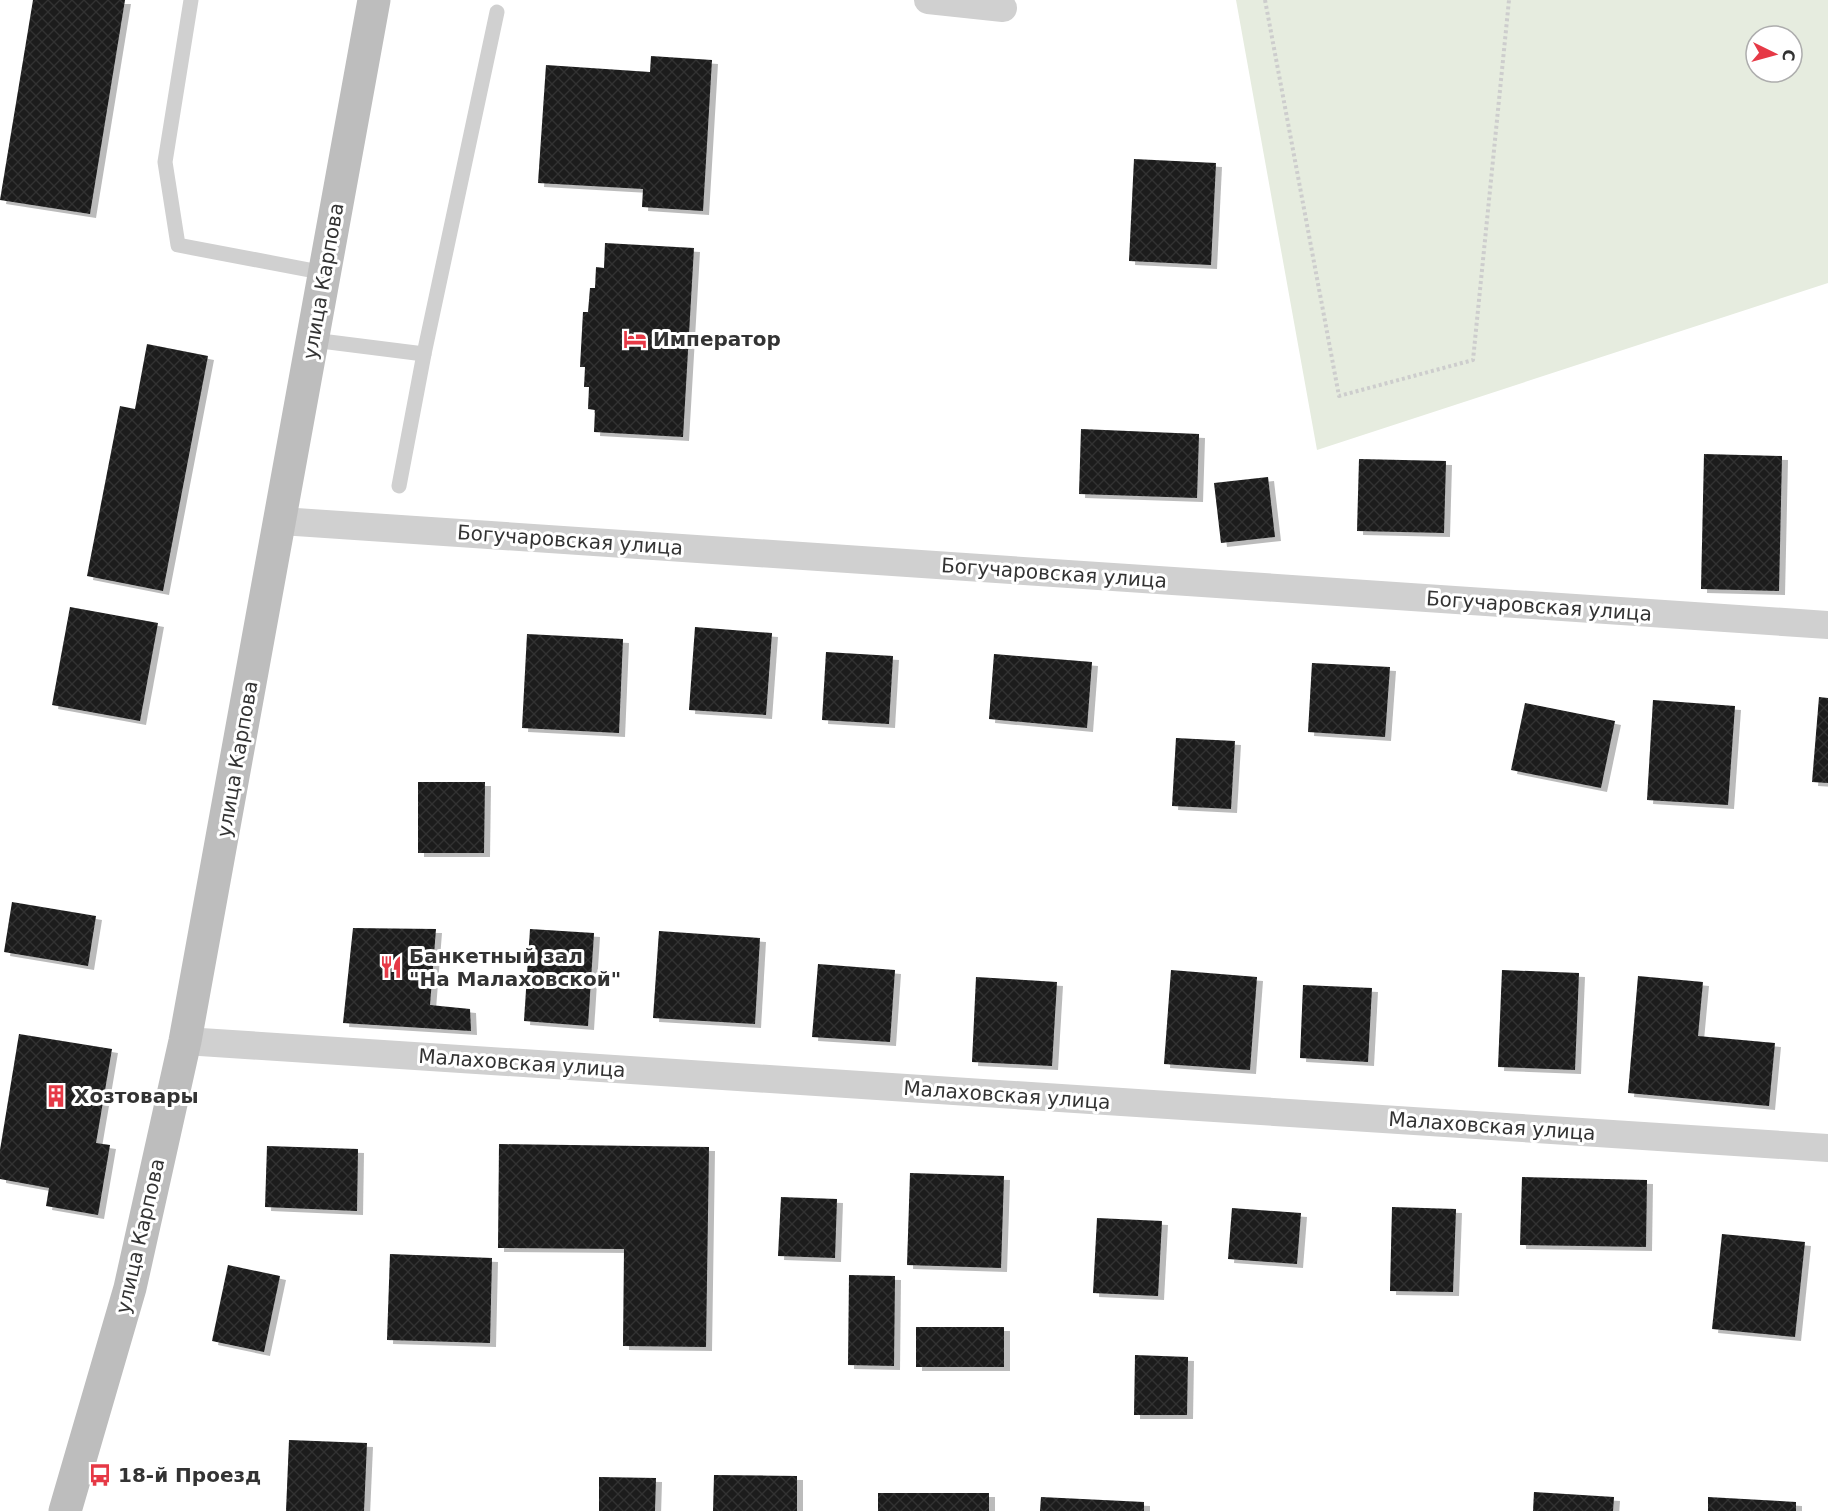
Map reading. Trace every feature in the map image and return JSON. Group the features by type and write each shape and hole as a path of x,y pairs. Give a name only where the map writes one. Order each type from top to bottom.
{"main road":[{"name":"улица Карпова","path":"64,1511 130,1288 185,1041 374,0"}],"street":[{"path":"928,0 1003,8"},
{"name":"Богучаровская улица","path":"281,521 1828,625"},
{"name":"Малаховская улица","path":"185,1041 1828,1148"}],"lane":[{"path":"191,0 165,162 178,245 325,273"},
{"path":"399,486 424,354 497,12"},
{"path":"313,340 424,354"}],"path":[{"path":"1265,0 1339,396 1473,360 1509,0"}],"shaded area":[{"path":"1236,0 1828,0 1828,283 1317,450"}],"building":[{"path":"33,0 125,0 90,214 0,200"},
{"path":"651,56 712,60 703,211 642,207 643,189 538,183 546,65 650,72"},
{"path":"1134,159 1216,163 1211,265 1129,261"},
{"name":"Император","path":"605,243 694,248 683,437 594,432 595,410 588,409 589,387 584,387 585,367 580,367 583,312 588,312 590,288 595,288 596,267 604,268"},
{"path":"147,344 208,356 163,591 87,576 120,406 135,409"},
{"path":"1081,429 1199,434 1197,498 1079,494"},
{"path":"1704,454 1782,456 1779,591 1701,589"},
{"path":"1359,459 1446,461 1444,533 1357,531"},
{"path":"1268,477 1275,537 1221,543 1214,483"},
{"path":"70,607 158,623 140,721 52,705"},
{"path":"695,627 772,633 766,715 689,710"},
{"path":"527,634 623,639 619,733 522,728"},
{"path":"826,652 893,656 889,724 822,720"},
{"path":"994,654 1092,662 1087,728 989,719"},
{"path":"1312,663 1390,667 1385,737 1308,732"},
{"path":"1819,697 1828,698 1828,783 1812,782"},
{"path":"1653,700 1735,706 1728,805 1647,800"},
{"path":"1525,703 1615,721 1601,788 1511,770"},
{"path":"1176,738 1235,741 1231,809 1172,806"},
{"path":"418,782 485,782 484,853 418,853"},
{"path":"12,902 96,916 88,966 4,952"},
{"name":"Банкетный зал \"На Малаховской\"","path":"353,928 436,929 430,1005 470,1009 471,1031 343,1023"},
{"path":"530,929 594,933 588,1026 524,1021"},
{"path":"659,931 760,938 755,1024 653,1018"},
{"path":"818,964 895,970 890,1042 812,1037"},
{"path":"1171,970 1257,977 1250,1070 1164,1064"},
{"path":"1502,970 1579,973 1575,1070 1498,1067"},
{"path":"1638,976 1703,982 1698,1036 1775,1043 1769,1106 1628,1093"},
{"path":"976,977 1057,982 1052,1066 972,1062"},
{"path":"1303,985 1372,988 1368,1062 1300,1058"},
{"name":"Хозтовары","path":"19,1034 112,1049 96,1143 110,1145 98,1215 46,1206 49,1188 0,1179 0,1150"},
{"path":"499,1144 709,1147 706,1347 623,1346 624,1249 498,1248"},
{"path":"267,1146 358,1149 357,1211 265,1207"},
{"path":"910,1173 1004,1176 1001,1268 907,1265"},
{"path":"1522,1177 1647,1180 1646,1247 1520,1245"},
{"path":"781,1197 837,1199 835,1258 778,1256"},
{"path":"1392,1207 1456,1209 1453,1292 1390,1291"},
{"path":"1232,1208 1301,1213 1297,1264 1228,1259"},
{"path":"1097,1218 1162,1221 1158,1296 1093,1293"},
{"path":"1722,1234 1805,1242 1795,1337 1712,1329"},
{"path":"390,1254 492,1258 490,1343 387,1340"},
{"path":"228,1265 280,1276 264,1352 212,1341"},
{"path":"849,1275 895,1276 894,1366 848,1365"},
{"path":"916,1327 1004,1327 1004,1367 916,1367"},
{"path":"1135,1355 1188,1357 1187,1415 1134,1415"},
{"path":"289,1440 367,1443 364,1511 286,1511"},
{"path":"714,1475 797,1476 797,1511 713,1511"},
{"path":"599,1477 656,1478 655,1511 599,1511"},
{"path":"1534,1492 1614,1497 1613,1511 1533,1511"},
{"path":"878,1493 989,1493 989,1511 878,1511"},
{"path":"1041,1497 1144,1502 1144,1511 1040,1511"},
{"path":"1708,1497 1796,1502 1796,1511 1708,1511"}],"place":[{"name":"Император","path":"635,339"},
{"name":"Банкетный зал \"На Малаховской\"","path":"391,967"},
{"name":"Хозтовары","path":"56,1096"},
{"name":"18-й Проезд","path":"100,1475"}]}
